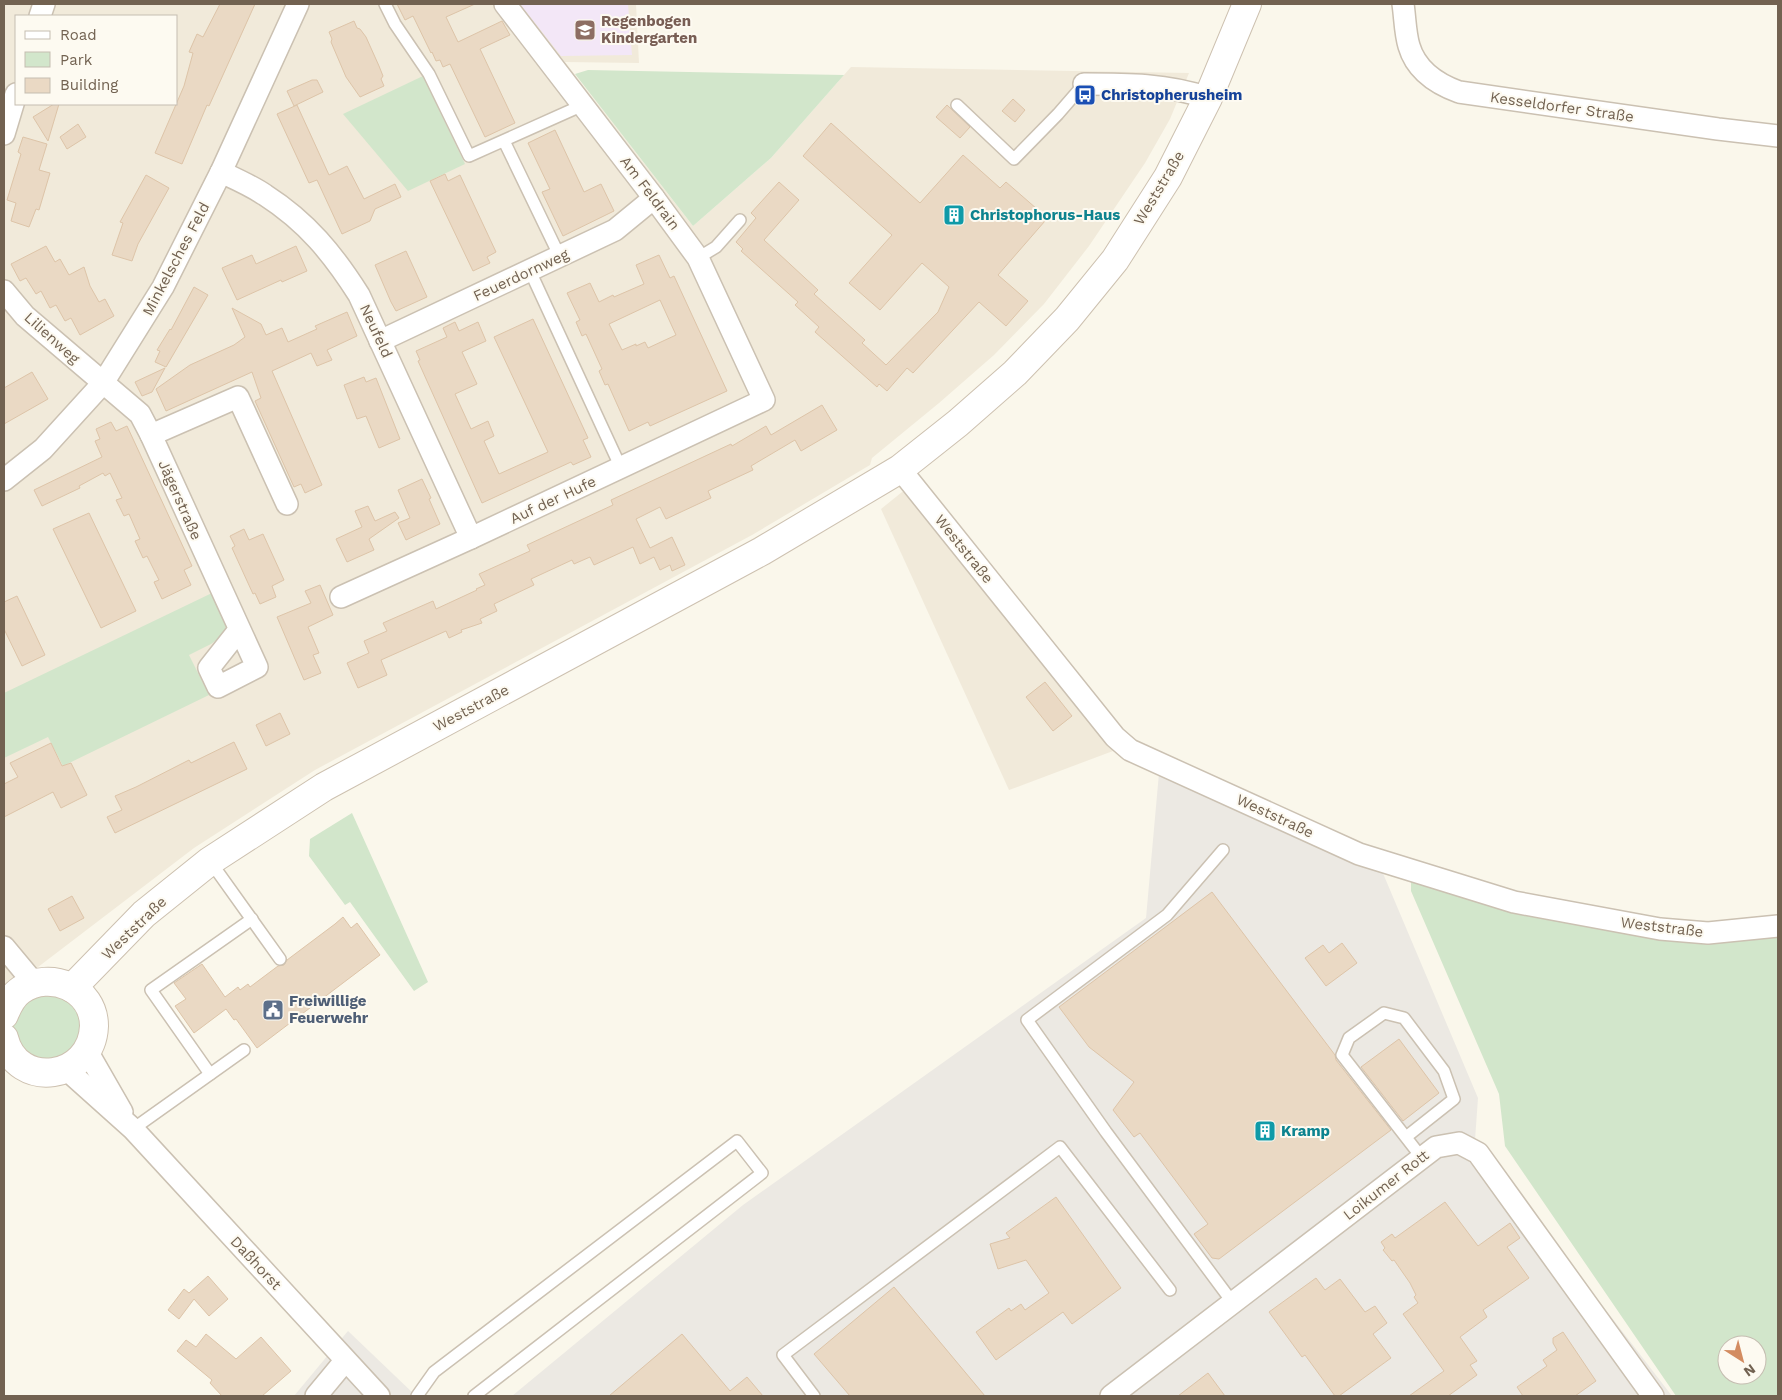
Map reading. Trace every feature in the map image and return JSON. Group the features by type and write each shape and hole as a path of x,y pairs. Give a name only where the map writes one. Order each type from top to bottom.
{"main road":[{"name":"Weststraße","path":"72,988 144,914 210,861 324,787 762,551 900,469 958,423 1015,373 1067,319 1120,252 1168,177 1208,98 1247,4"},
{"path":"6,1000 34,983 54,981 72,988 83,997 90,1009 94,1023 93,1038 87,1051 78,1062 66,1069 52,1073 38,1072 25,1067 7,1052"}],"street":[{"name":"Minkelsches Feld","path":"4,480 43,449 103,383 164,288 221,172 298,4"},
{"name":"Am Feldrain","path":"505,4 698,258 764,400"},
{"name":"Kesseldorfer Straße","path":"1403,4 1408,45 1412,56 1426,74 1442,85 1459,92 1778,136"},
{"path":"1084,84 1146,84 1190,92 1208,98"},
{"path":"4,134 15,97"},
{"name":"Neufeld","path":"221,172 265,195 307,227 341,268 359,295 471,538"},
{"name":"Feuerdornweg","path":"380,341 615,230 654,198"},
{"name":"Lilienweg","path":"4,291 25,316 103,383"},
{"name":"Jägerstraße","path":"103,383 140,414 239,630"},
{"path":"151,435 238,397 287,504"},
{"name":"Auf der Hufe","path":"341,597 764,400"},
{"name":"Weststraße","path":"900,469 1115,737 1130,750 1359,854 1514,902 1660,929 1708,933 1778,926"},
{"path":"4,947 34,983"},
{"name":"Daßhorst","path":"87,1051 132,1129"},
{"name":"Daßhorst","path":"66,1069 132,1129 379,1396"},
{"name":"Loikumer Rott","path":"1111,1396 1436,1147 1459,1143 1478,1153 1653,1396"},
{"path":"316,1396 345,1360"}],"lane":[{"path":"385,4 395,24 429,74 469,156 583,105"},
{"path":"957,105 1014,159 1084,84"},
{"path":"504,141 560,257"},
{"path":"698,258 716,247 740,220"},
{"path":"530,271 621,468"},
{"path":"1223,850 1167,915 1027,1020 1106,1132 1233,1303"},
{"path":"210,861 280,959"},
{"path":"210,1074 151,990 252,919"},
{"path":"1406,1137 1454,1099 1444,1071 1404,1018 1384,1013 1349,1038 1342,1055 1422,1158"},
{"path":"132,1129 244,1050"},
{"path":"417,1396 434,1372 737,1141 762,1173 474,1396"},
{"path":"814,1396 783,1355 1060,1147 1170,1290"}],"shaded area":[{"path":"4,4 636,4 639,63 565,62 693,226 771,158 851,67 1189,73 1170,119 1145,163 1089,246 1044,304 994,355 872,458 870,465 752,535 315,770 194,848 4,993"},
{"name":"Regenbogen Kindergarten","path":"520,4 628,4 632,55 561,56"},
{"path":"907,488 1045,660 1113,751 1009,790 881,509"},
{"path":"1159,773 1382,871 1478,1098 1475,1140 1672,1396 512,1396 743,1205 1146,918"},
{"path":"348,1331 416,1396 294,1396"}],"green space":[{"path":"588,70 844,75 771,158 693,226 575,74"},
{"path":"423,76 465,164 408,191 343,114"},
{"path":"212,593 226,625 225,634 211,644 189,655 209,695 63,766 48,737 4,758 4,693"},
{"path":"352,813 428,982 414,991 350,902 345,905 309,856 310,839"},
{"path":"1411,879 1615,930 1778,934 1778,1396 1676,1396 1505,1146 1499,1094 1411,891"},
{"path":"62,993 85,1021 73,1055 35,1062 13,1037 12,1022 26,999"}],"building":[{"path":"220,4 255,4 209,106 207,105 182,164 155,153 176,105 178,105 193,53 189,52 197,34 203,37"},
{"path":"397,4 475,4 446,17 458,42 502,21 510,35 480,49 515,123 485,137 450,64 443,67 440,60 436,61 413,16 405,20"},
{"path":"354,21 357,28 366,37 383,76 381,79 384,86 360,97 346,77 331,42 332,39 329,32"},
{"path":"312,80 317,80 323,92 294,106 287,91"},
{"path":"1013,99 1025,110 1015,122 1002,111"},
{"path":"52,105 59,105 48,141 33,117"},
{"path":"297,105 329,175 347,166 364,199 395,184 401,197 375,209 370,221 342,234 317,180 309,183 277,114"},
{"path":"947,105 970,127 960,138 936,117"},
{"name":"Christophorus-Haus","path":"831,123 920,203 963,155 1000,188 1006,182 1037,209 1035,212 1045,221 998,275 1028,301 1006,326 979,302 913,373 907,368 887,391 879,384 877,387 815,332 819,327 795,305 798,302 741,251 743,249 736,242 756,218 751,213 779,182 799,200 764,240 818,290 814,294 865,340 862,343 886,365 938,312 949,287 922,263 880,310 849,283 892,235 803,156"},
{"path":"78,124 86,137 67,149 60,137"},
{"path":"555,130 584,192 601,184 614,211 563,236 542,192 550,189 528,143"},
{"path":"23,137 47,144 39,170 50,173 39,210 36,209 29,227 11,221 16,203 7,200 21,154 18,152"},
{"path":"445,174 448,181 460,175 496,252 487,257 490,263 473,271 430,181"},
{"path":"146,175 169,188 138,244 132,261 112,255 123,223 120,222"},
{"path":"46,246 55,262 60,259 69,275 84,267 90,286 99,302 105,299 114,316 80,335 71,318 65,321 56,305 50,308 41,291 36,294 26,278 20,281 11,264"},
{"path":"296,246 307,271 282,282 281,280 237,300 222,268 252,255 256,264"},
{"path":"406,251 427,297 396,311 375,265"},
{"path":"659,255 670,278 674,276 727,391 650,426 648,422 629,431 608,384 605,385 599,371 602,369 586,334 582,336 576,322 580,320 567,293 590,283 599,302 613,295 614,297 644,284 636,265","holes":["660,300 676,335 648,348 645,342 622,350 609,324"]},
{"path":"194,287 208,295 166,367 155,362 160,351 157,350 171,330"},
{"path":"232,308 261,324 266,335 282,328 288,342 317,329 315,326 347,312 357,336 327,350 332,360 317,366 311,353 272,371 322,485 305,493 301,484 294,487 255,401 261,398 252,372 166,411 156,389 190,365 234,345 245,337"},
{"path":"533,319 588,438 583,440 591,457 573,465 571,462 482,503 418,361 420,360 416,351 447,337 443,328 455,322 459,331 478,322 486,341 462,352 477,384 455,394 471,429 488,421 494,436 484,441 499,474 548,452 494,337"},
{"path":"165,368 152,392 142,396 135,382"},
{"path":"32,372 48,399 4,424 4,388"},
{"path":"364,377 366,382 376,378 400,439 379,448 366,416 357,419 344,385"},
{"path":"822,405 837,430 801,451 795,440 751,466 753,470 708,491 711,498 666,519 660,507 636,519 650,548 672,537 685,565 672,571 670,565 660,570 654,557 640,564 633,547 594,565 590,557 574,564 572,560 531,579 534,585 494,604 497,611 480,619 482,623 461,630 462,632 449,638 446,631 381,660 387,675 358,688 347,663 369,653 364,641 387,631 383,623 433,601 436,609 477,590 485,585 479,574 530,551 527,545 613,505 611,500 731,444 732,446 766,426 771,435"},
{"path":"111,422 116,431 127,426 192,566 184,570 191,585 162,599 154,582 159,580 147,556 143,558 135,541 140,539 129,514 124,516 116,500 122,498 110,473 105,476 103,473 79,486 80,488 42,506 34,490 102,457 95,441 100,439 96,429"},
{"path":"422,479 440,524 406,540 398,523 410,518 398,490"},
{"path":"368,506 375,521 395,512 399,518 369,539 374,550 347,562 336,539 362,527 355,511"},
{"path":"89,513 136,611 101,628 53,529"},
{"path":"244,529 249,540 263,534 284,580 272,586 276,597 260,604 255,593 253,594 232,548 235,546 230,536"},
{"path":"320,585 333,615 308,627 319,653 313,655 321,673 304,680 277,617 311,603 305,591"},
{"path":"17,596 45,655 22,666 4,629 4,602"},
{"path":"1045,682 1072,716 1053,731 1026,697"},
{"path":"280,713 290,734 266,746 256,725"},
{"path":"234,742 247,769 115,833 107,817 122,810 115,796 189,760 191,763"},
{"path":"51,743 62,766 71,763 87,795 61,808 53,792 4,817 4,784 18,777 10,763"},
{"path":"1212,892 1335,1055 1336,1060 1391,1130 1219,1259 1212,1258 1194,1234 1208,1224 1140,1133 1134,1137 1113,1110 1134,1082 1089,1047 1059,1007"},
{"path":"72,896 84,918 60,931 48,909"},
{"path":"343,917 351,928 357,923 380,955 257,1048 236,1019 234,1020 226,1009 194,1033 175,1006 186,999 174,983 202,964 225,997 238,987 240,990 248,984 250,987 278,966 284,965 287,960"},
{"path":"1342,943 1357,963 1326,986 1305,958 1323,945 1329,953"},
{"path":"1399,1039 1439,1093 1403,1121 1361,1067"},
{"path":"1056,1197 1121,1288 1072,1324 1063,1312 996,1360 976,1332 1009,1308 1011,1311 1021,1304 1025,1310 1049,1293 1026,1260 998,1269 990,1244 1010,1238 1006,1233"},
{"path":"1445,1202 1478,1246 1510,1223 1520,1238 1507,1247 1529,1278 1483,1310 1487,1317 1460,1337 1477,1361 1470,1365 1477,1375 1448,1396 1409,1396 1444,1371 1403,1314 1418,1303 1414,1297 1416,1295 1394,1260 1392,1261 1383,1250 1385,1248 1381,1242 1392,1234 1395,1238"},
{"path":"208,1276 228,1299 209,1316 194,1299 179,1319 168,1310 184,1289 189,1293"},
{"path":"1316,1278 1325,1290 1340,1279 1365,1312 1375,1306 1387,1323 1373,1334 1391,1358 1339,1396 1335,1396 1305,1355 1302,1357 1269,1312"},
{"path":"894,1287 985,1396 850,1396 814,1354"},
{"path":"1563,1332 1596,1381 1575,1396 1523,1396 1517,1387 1547,1366 1543,1360 1557,1350 1553,1343 1553,1338"},
{"path":"206,1334 236,1359 261,1337 291,1371 262,1396 222,1396 210,1383 212,1380 177,1351 186,1340 196,1347"},
{"path":"682,1334 730,1391 747,1377 763,1396 609,1396"},
{"path":"1208,1373 1225,1396 1178,1396"}],"place":[{"name":"Regenbogen Kindergarten","path":"585,30"},
{"name":"Christopherusheim","path":"1085,95"},
{"name":"Christophorus-Haus","path":"954,215"},
{"name":"Freiwillige Feuerwehr","path":"273,1010"},
{"name":"Kramp","path":"1265,1131"}]}
